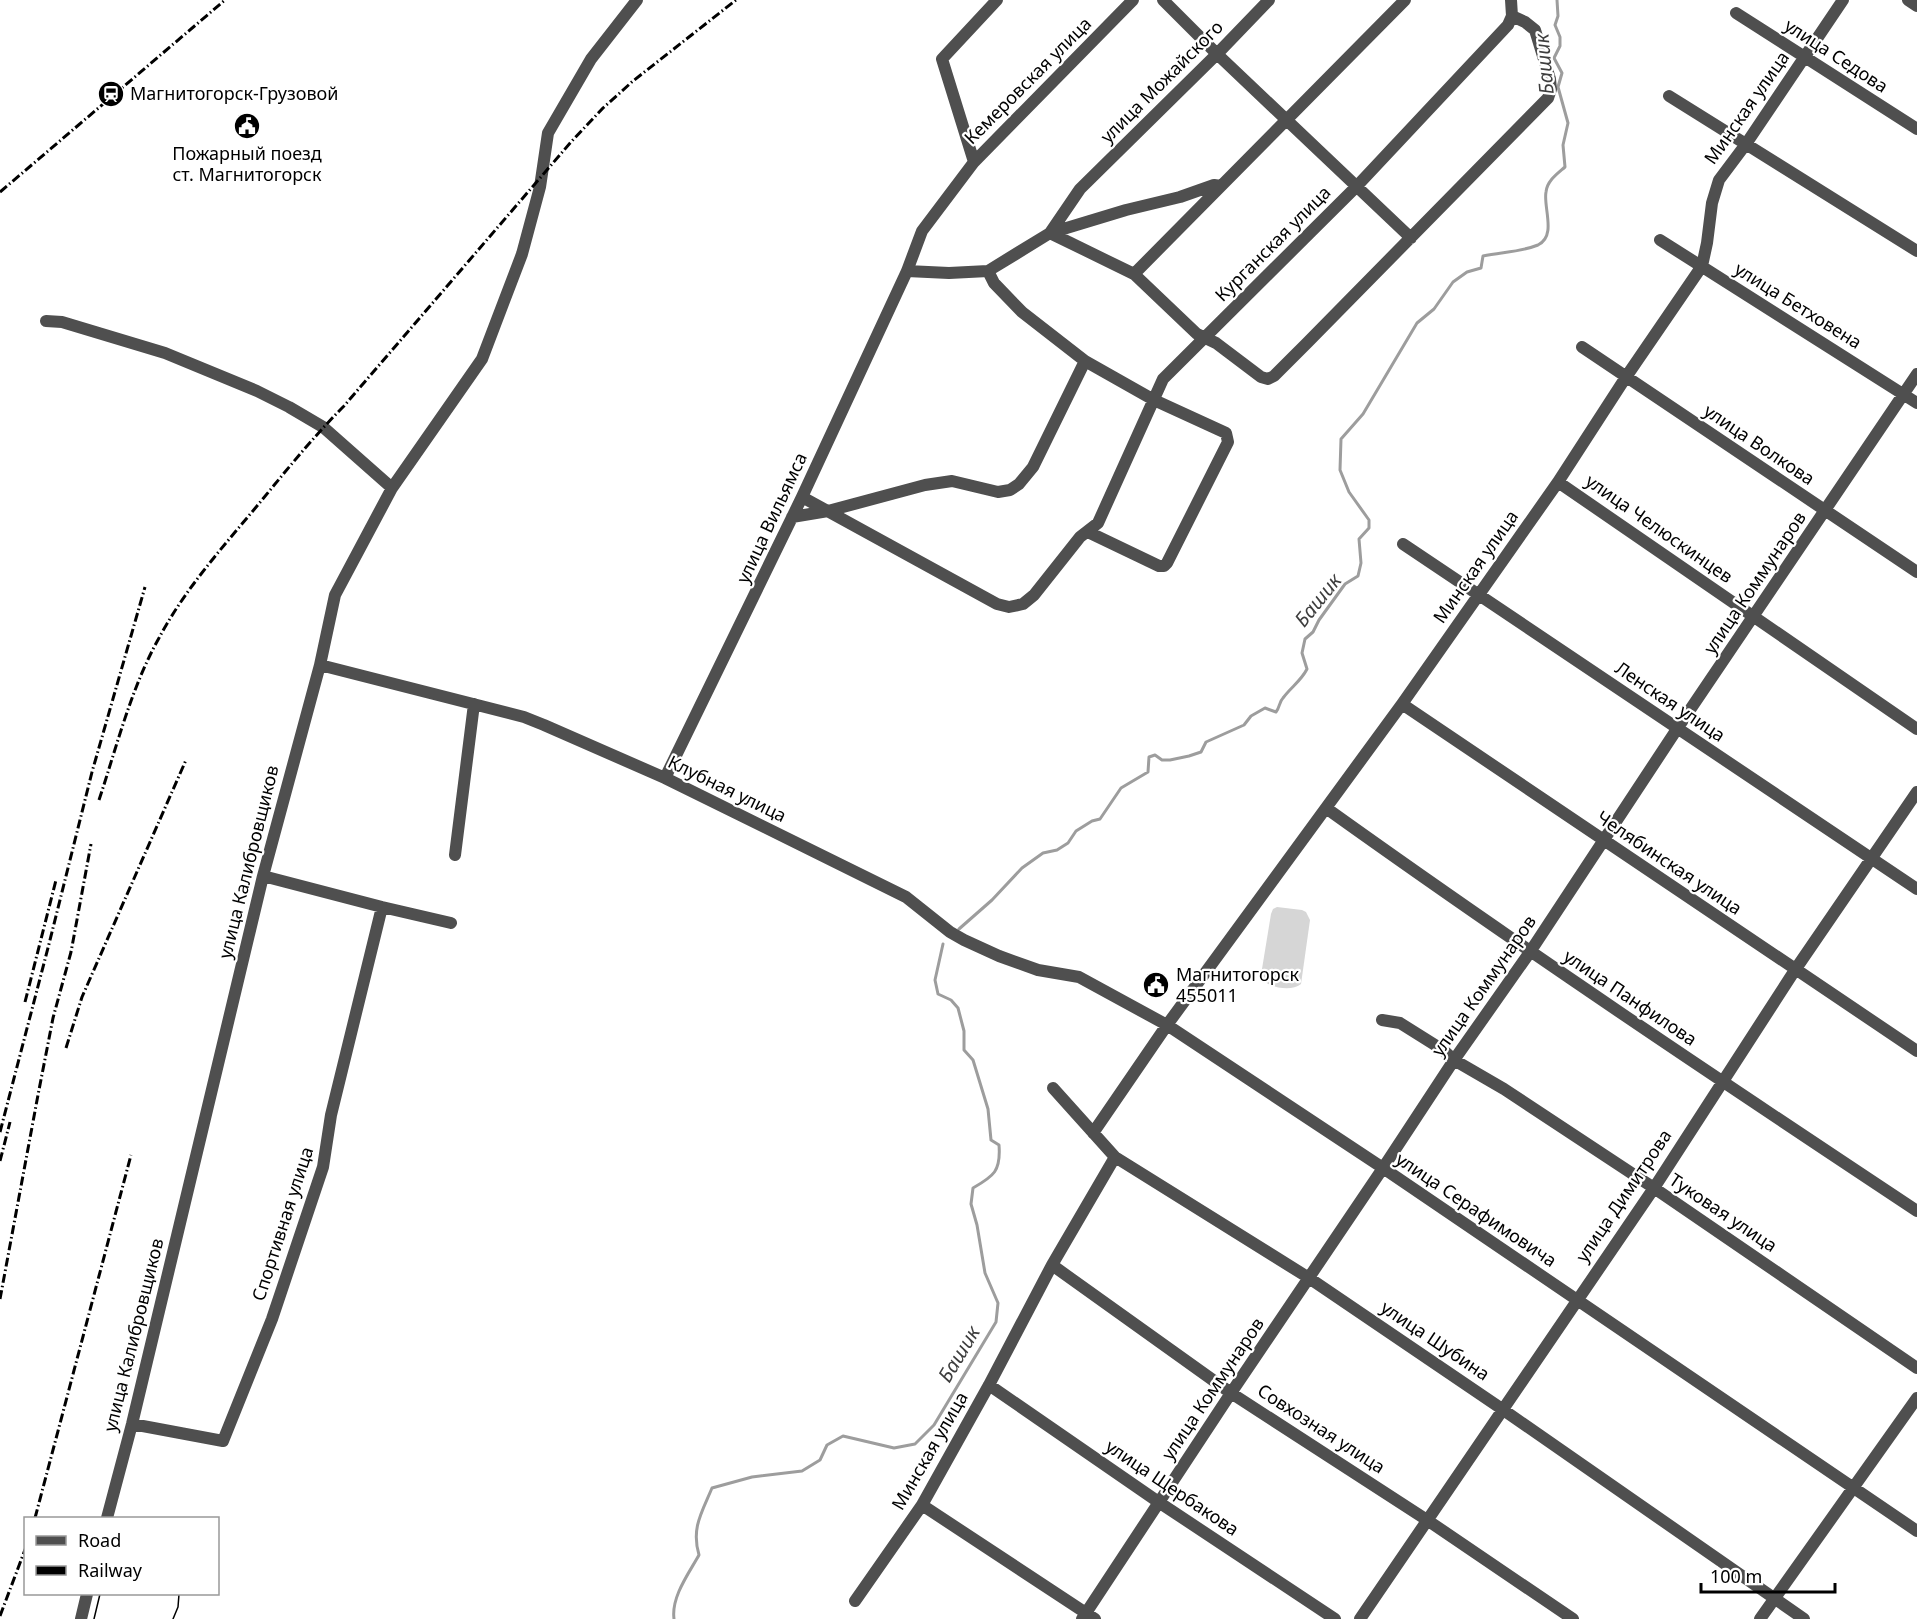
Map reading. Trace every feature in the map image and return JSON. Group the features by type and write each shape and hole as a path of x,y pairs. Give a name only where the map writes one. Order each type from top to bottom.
{"street":[{"name":"улица Калибровщиков","path":"106,1517 132,1424 263,876 320,665 335,596 392,488 482,359 522,254 540,188 548,133 591,59 637,0"},
{"path":"974,162 942,59 997,0"},
{"name":"Кемеровская улица","path":"907,271 922,231 974,162 1133,0"},
{"path":"1162,0 1411,238"},
{"name":"улица Можайского","path":"1050,233 1080,189 1269,0"},
{"path":"1134,274 1406,0"},
{"name":"Минская улица","path":"1093,1133 1167,1025 1402,704 1558,482 1626,376 1702,266 1712,203 1719,180 1746,144 1843,0"},
{"path":"1908,0 1917,6"},
{"path":"1050,233 1134,274 1197,334 1216,343 1261,377 1268,379 1274,376 1548,98 1551,89 1550,79 1535,30 1509,5"},
{"name":"Курганская улица","path":"828,510 998,604 1009,607 1023,604 1034,595 1080,537 1098,523 1163,379 1356,187 1509,24 1509,5"},
{"name":"улица Седова","path":"1736,13 1917,129"},
{"path":"1669,96 1917,251"},
{"path":"907,271 950,273 988,271 1050,233 1125,210 1180,197 1214,185 1221,186"},
{"name":"улица Бетховена","path":"1660,240 1917,403"},
{"name":"улица Вильямса","path":"665,778 802,497 907,271"},
{"path":"988,271 994,283 1022,312 1085,361 1154,400 1226,433 1228,442 1164,566 1159,566 1088,532"},
{"path":"46,321 62,322 165,353 257,391 323,427 392,488"},
{"name":"улица Волкова","path":"1582,347 1917,572"},
{"path":"792,517 925,485 952,481 998,492 1010,490 1019,484 1034,467 1085,361"},
{"name":"улица Коммунаров","path":"1088,1617 1231,1393 1917,374"},
{"name":"улица Челюскинцев","path":"1558,482 1917,729"},
{"path":"802,497 828,510"},
{"name":"Ленская улица","path":"1402,544 1917,889"},
{"name":"Клубная улица","path":"320,665 524,717 665,778 906,897 950,932 964,940 1038,970 1079,977 1100,987"},
{"path":"455,855 474,704"},
{"name":"Челябинская улица","path":"1402,704 1917,1051"},
{"name":"улица Димитрова","path":"1360,1619 1654,1188 1795,970 1917,792"},
{"name":"улица Панфилова","path":"1326,808 1530,952 1917,1211"},
{"path":"263,876 382,907 451,922"},
{"name":"Спортивная улица","path":"132,1424 223,1441 272,1319 323,1167 331,1115 382,907"},
{"name":"улица Серафимовича","path":"1100,987 1167,1025 1383,1168 1917,1531"},
{"name":"Туковая улица","path":"1382,1020 1400,1023 1443,1050 1454,1060 1504,1089 1654,1188 1917,1368"},
{"name":"улица Шубина","path":"1053,1088 1114,1157 1309,1278 1804,1619"},
{"name":"Минская улица","path":"855,1601 922,1505 1052,1265 1114,1157"},
{"name":"Совхозная улица","path":"1052,1265 1231,1393 1574,1619"},
{"name":"улица Щербакова","path":"989,1385 1160,1503 1335,1619"},
{"path":"1760,1619 1917,1398"},
{"path":"922,1505 1088,1617"},
{"path":"81,1619 87,1595"}],"shaded area":[{"path":"1277,907 1302,910 1306,912 1310,920 1301,984 1292,988 1271,985 1262,980 1261,975 1271,914"}],"waterway":[{"name":"Башик","path":"959,929 992,900 1022,868 1043,853 1057,850 1068,843 1076,831 1100,819 1121,788 1148,772 1149,757 1155,755 1162,760 1170,760 1201,752 1206,742 1244,725 1251,716 1265,708 1276,712 1282,700 1305,673 1307,669 1302,653 1305,639 1313,632 1345,584 1358,576 1361,563 1359,539 1369,528 1369,520 1349,492 1340,470 1341,439 1363,414 1417,323 1434,309 1453,282 1467,272 1481,268 1483,256 1518,251 1538,245 1547,235 1546,192 1550,181 1565,167 1563,145 1568,123 1558,87 1562,73 1554,58 1560,46 1560,37 1555,25 1558,16 1557,0"},
{"name":"Башик","path":"674,1619 678,1594 699,1555 697,1528 712,1488 752,1477 802,1471 820,1460 827,1445 843,1436 894,1448 915,1444 934,1425 996,1322 998,1303 985,1273 971,1204 973,1188 995,1172 999,1161 999,1145 991,1140 988,1109 973,1060 964,1050 964,1031 958,1008 951,1000 938,994 935,980 943,944"}],"tram line":[{"path":"94,1619 100,1595"},
{"path":"173,1619 178,1607 179,1595"}],"railway":[{"path":"0,192 225,0"},
{"path":"99,800 125,718 149,657 169,620 205,569 299,455 344,406 571,142 633,81 736,0"},
{"path":"0,1132 92,772 145,587"},
{"path":"66,1048 82,997 186,760"},
{"path":"0,1299 53,1018 71,952 91,844"},
{"path":"25,1002 56,880"},
{"path":"0,1161 10,1122"},
{"path":"35,1517 131,1155"},
{"path":"0,1616 24,1552"}],"place":[{"name":"Магнитогорск-Грузовой","path":"111,94"},
{"name":"Пожарный поезд ст. Магнитогорск","path":"247,126"},
{"name":"Магнитогорск 455011","path":"1156,985"}]}
